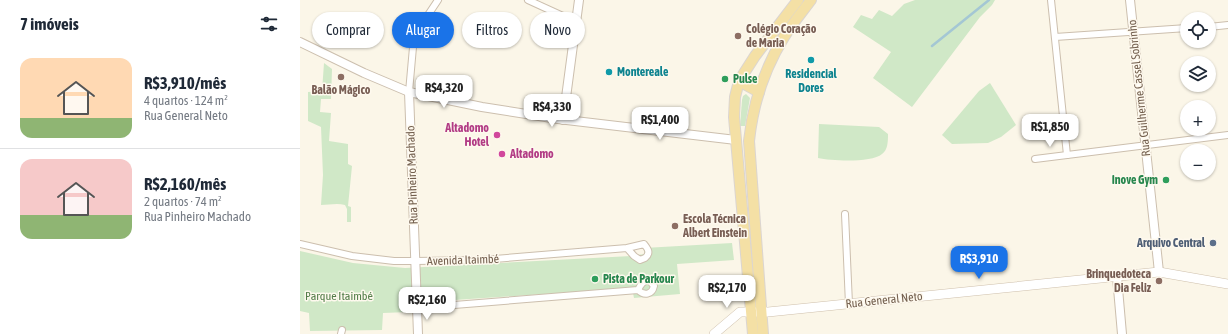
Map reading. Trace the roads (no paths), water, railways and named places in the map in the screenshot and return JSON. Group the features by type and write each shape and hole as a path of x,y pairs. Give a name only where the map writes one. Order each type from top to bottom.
{"main road":[{"path":"763,334 756,312 736,140 734,117 735,96 739,81 755,56 798,0"},
{"path":"753,334 756,312 749,141 754,110 768,68 778,46 811,0"},
{"path":"739,81 759,92"},
{"name":"Rua General Neto","path":"714,334 740,312 850,304 1159,272 1228,284"}],"street":[{"name":"Rua Pinheiro Machado","path":"417,308 409,92 412,45 414,36 438,0"},
{"path":"528,0 554,12"},
{"path":"577,12 579,0"},
{"path":"1051,0 1067,155"},
{"name":"Rua Guilherme Cassel Sobrinho","path":"1130,0 1159,272"},
{"path":"1216,26 1228,25"},
{"path":"1055,37 1180,29"},
{"path":"300,42 364,73 409,92 482,107 564,120 736,140"},
{"path":"564,120 573,48"},
{"path":"1035,159 1228,135"},
{"path":"845,214 850,304"},
{"name":"Avenida Itaimbé","path":"300,244 352,256 394,261 482,260 627,248"},
{"path":"1117,276 1122,334"},
{"path":"418,334 417,308 638,290"}],"waterway":[{"path":"932,46 989,0"}],"place":[{"name":"Colégio Coração de Maria","path":"738,36"},
{"name":"Residencial Dores","path":"811,60"},
{"name":"Montereale","path":"609,72"},
{"name":"Balão Mágico","path":"341,77"},
{"name":"Pulse","path":"725,79"},
{"name":"Altadomo Hotel","path":"497,135"},
{"name":"Altadomo","path":"502,154"},
{"name":"Inove Gym","path":"1166,180"},
{"name":"Escola Técnica Albert Einstein","path":"675,226"},
{"name":"Arquivo Central","path":"1213,243"},
{"name":"Pista de Parkour","path":"595,279"},
{"name":"Brinquedoteca Dia Feliz","path":"1159,281"}],"park label":[{"name":"Parque Itaimbé","path":"339,296"}]}
